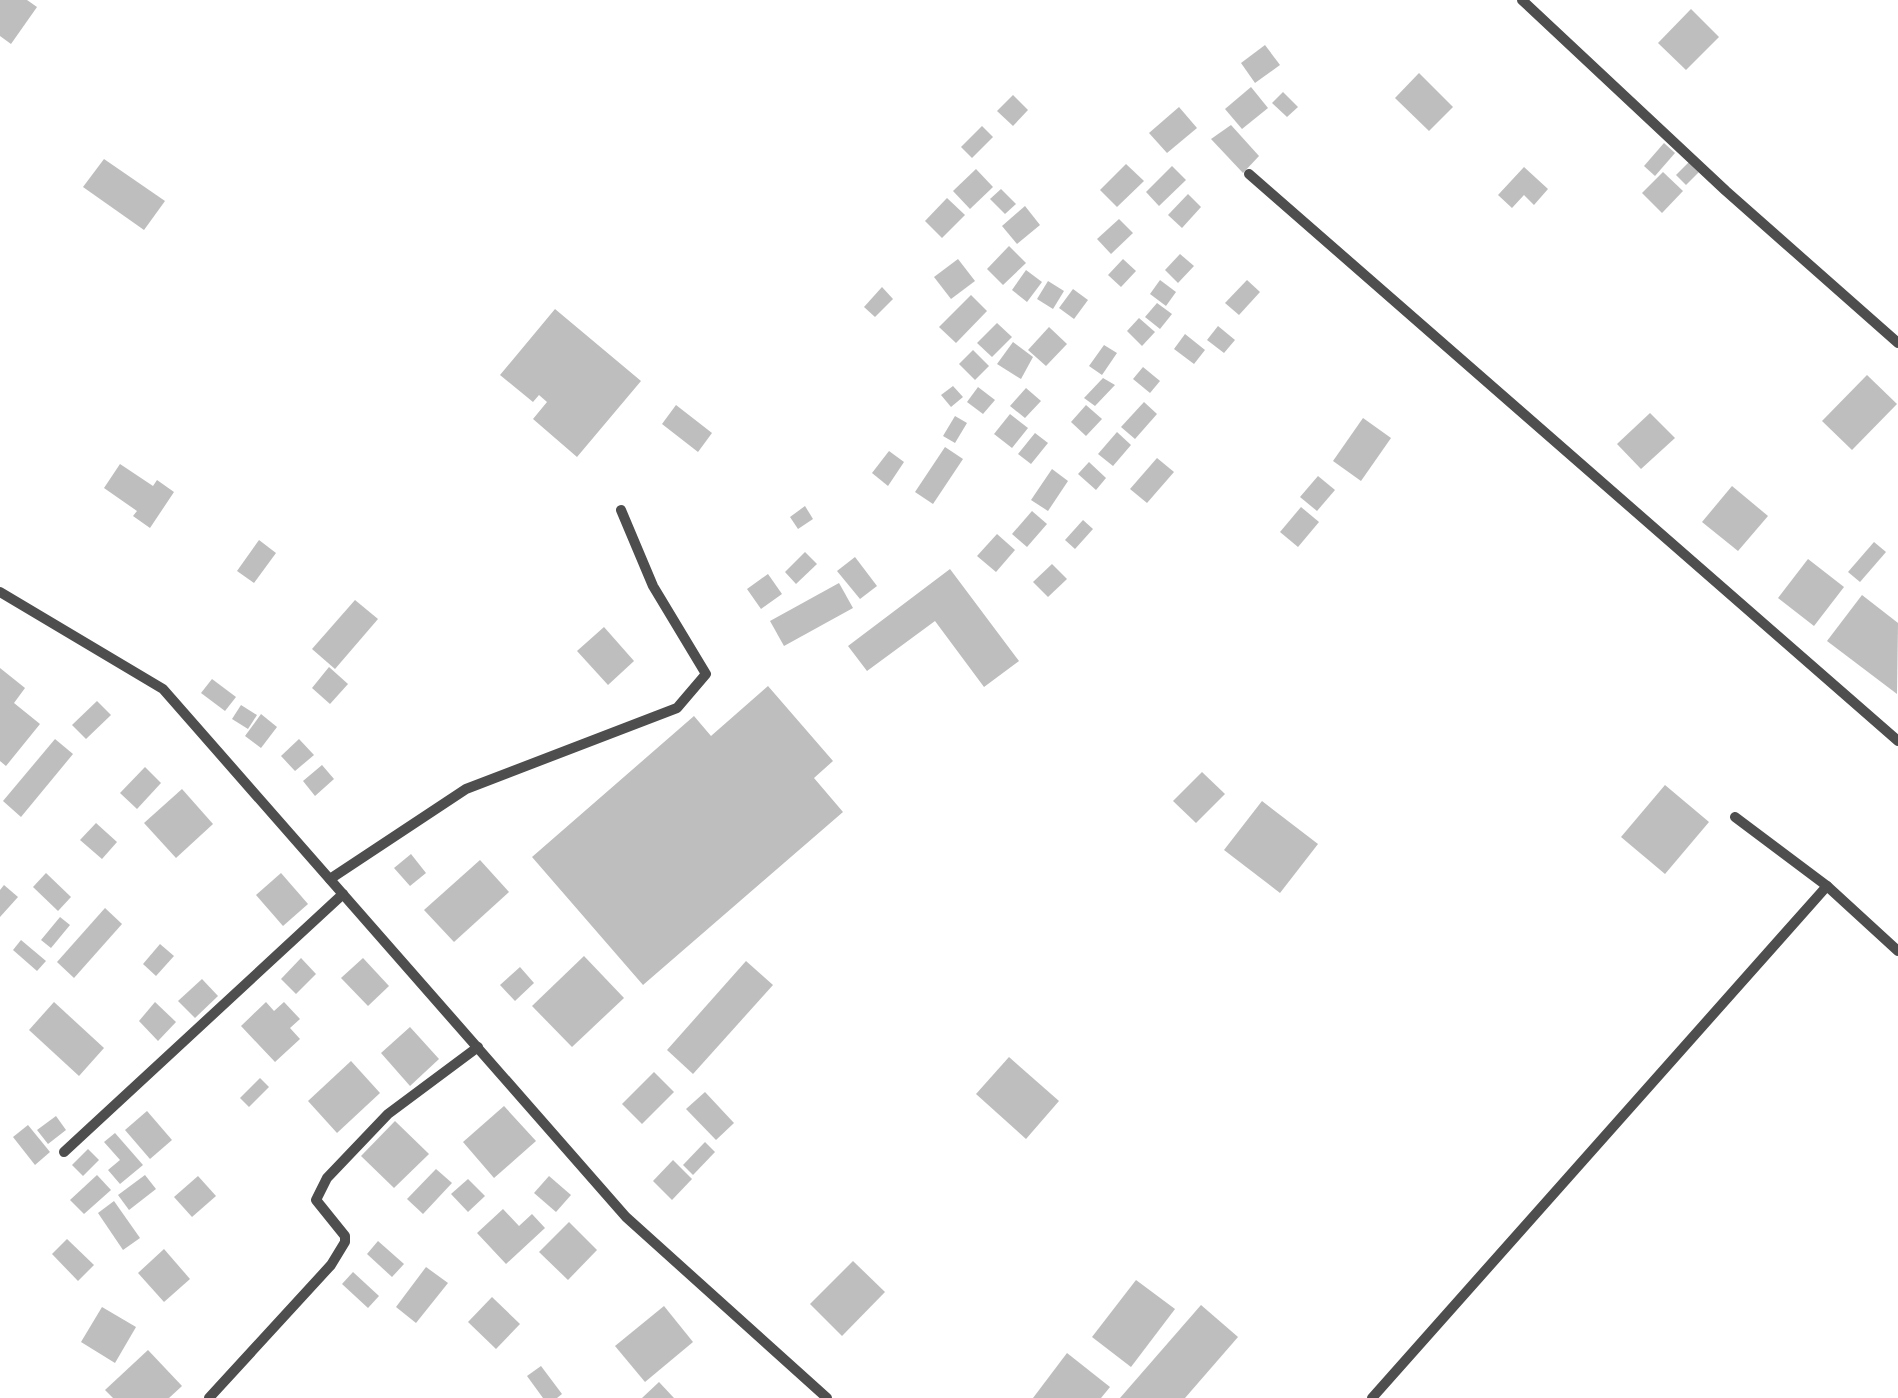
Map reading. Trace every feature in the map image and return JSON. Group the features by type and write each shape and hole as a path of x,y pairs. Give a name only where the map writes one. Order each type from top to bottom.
{"street":[{"path":"1522,0 1726,191 1898,342"},
{"path":"1249,174 1898,741"},
{"path":"330,879 466,790 677,708 706,674 653,586 621,510"},
{"path":"0,592 163,689 626,1217 827,1398"},
{"path":"1735,817 1827,886 1898,951"},
{"path":"1372,1398 1827,886"},
{"path":"64,1152 343,894"},
{"path":"210,1398 244,1364 331,1265 340,1250 345,1236 316,1200 327,1178 388,1114 478,1047"}],"building":[{"path":"0,0 27,0 37,7 11,44 0,36"},
{"path":"1691,9 1719,37 1686,70 1658,43"},
{"path":"1265,45 1280,65 1255,83 1241,63"},
{"path":"1419,73 1453,107 1429,131 1395,98"},
{"path":"1251,87 1268,108 1242,129 1225,109"},
{"path":"1283,92 1298,107 1287,117 1272,103"},
{"path":"1013,95 1028,110 1013,126 997,111"},
{"path":"1179,107 1197,128 1167,153 1149,133"},
{"path":"1231,125 1259,156 1243,173 1211,139"},
{"path":"982,126 993,137 972,158 961,147"},
{"path":"1664,143 1675,153 1655,176 1644,166"},
{"path":"104,159 165,201 144,230 83,187"},
{"path":"1690,161 1700,171 1686,185 1676,175"},
{"path":"1126,164 1144,181 1117,207 1100,190"},
{"path":"1172,166 1186,180 1159,206 1146,192"},
{"path":"1524,167 1548,189 1534,205 1524,195 1512,208 1498,195"},
{"path":"976,169 993,187 970,209 953,191"},
{"path":"1663,172 1683,191 1662,213 1642,193"},
{"path":"1001,189 1016,204 1005,214 990,199"},
{"path":"1188,194 1201,207 1182,228 1168,215"},
{"path":"947,198 965,215 942,238 925,221"},
{"path":"1025,206 1040,225 1017,244 1002,226"},
{"path":"1119,219 1133,233 1111,254 1097,239"},
{"path":"1009,246 1026,263 1003,285 987,269"},
{"path":"1180,254 1194,266 1178,283 1165,270"},
{"path":"958,259 975,281 951,299 934,277"},
{"path":"1123,259 1136,271 1121,287 1108,275"},
{"path":"1026,270 1042,282 1027,302 1012,290"},
{"path":"1160,280 1176,292 1166,306 1150,294"},
{"path":"1247,280 1260,292 1239,315 1225,303"},
{"path":"1048,281 1064,291 1053,309 1037,299"},
{"path":"882,287 893,299 875,317 864,307"},
{"path":"1073,289 1088,300 1074,319 1059,308"},
{"path":"971,295 987,311 956,343 939,327"},
{"path":"1157,303 1172,314 1160,329 1145,317"},
{"path":"555,309 641,381 577,457 533,419 547,402 539,395 533,402 500,375"},
{"path":"1139,318 1155,332 1142,346 1127,331"},
{"path":"997,323 1012,337 992,357 977,343"},
{"path":"1218,326 1235,340 1224,353 1207,340"},
{"path":"1049,327 1067,344 1046,366 1028,350"},
{"path":"1185,334 1205,350 1194,364 1174,349"},
{"path":"1013,342 1033,357 1021,379 997,364"},
{"path":"1104,345 1117,353 1102,375 1089,366"},
{"path":"973,350 989,366 975,380 959,364"},
{"path":"1143,367 1160,381 1150,393 1133,379"},
{"path":"1867,375 1897,404 1852,450 1822,421"},
{"path":"1103,378 1115,385 1095,406 1084,398"},
{"path":"953,386 963,397 951,407 941,395"},
{"path":"978,387 995,400 983,414 967,402"},
{"path":"1026,388 1041,401 1025,418 1010,406"},
{"path":"1144,402 1157,414 1135,439 1121,427"},
{"path":"676,405 712,433 698,452 662,424"},
{"path":"1086,405 1102,419 1086,436 1071,422"},
{"path":"1650,413 1675,438 1641,469 1617,444"},
{"path":"1010,414 1028,428 1012,448 994,434"},
{"path":"955,416 967,423 955,443 943,436"},
{"path":"1363,418 1391,438 1361,481 1333,461"},
{"path":"1117,432 1131,445 1113,466 1098,454"},
{"path":"1035,433 1048,443 1031,464 1018,454"},
{"path":"945,447 963,459 933,504 915,492"},
{"path":"889,451 904,462 888,486 872,473"},
{"path":"1157,458 1174,472 1147,503 1130,489"},
{"path":"1089,462 1106,478 1096,490 1078,474"},
{"path":"120,464 153,486 157,480 174,492 150,528 133,516 137,511 104,488"},
{"path":"1052,469 1068,481 1048,511 1031,500"},
{"path":"1318,476 1335,490 1317,511 1300,497"},
{"path":"1732,486 1768,516 1738,551 1702,522"},
{"path":"805,506 813,519 798,529 790,517"},
{"path":"1301,507 1319,522 1298,547 1280,532"},
{"path":"1032,511 1047,524 1027,547 1012,534"},
{"path":"1083,520 1093,529 1075,549 1065,540"},
{"path":"997,534 1015,550 996,572 977,556"},
{"path":"259,540 276,553 254,583 237,571"},
{"path":"1874,542 1886,552 1860,582 1848,572"},
{"path":"805,552 817,564 796,584 785,572"},
{"path":"855,557 877,586 860,599 837,571"},
{"path":"1808,559 1844,587 1814,626 1778,598"},
{"path":"1052,564 1067,579 1048,597 1033,582"},
{"path":"950,569 1019,661 984,687 935,621 867,671 848,646"},
{"path":"768,574 782,594 761,609 747,589"},
{"path":"839,583 853,608 784,646 770,621"},
{"path":"1862,595 1898,623 1897,694 1827,641"},
{"path":"355,600 378,619 335,669 312,649"},
{"path":"604,627 634,661 608,685 577,651"},
{"path":"329,667 348,684 330,704 312,688"},
{"path":"0,668 25,688 14,703 40,724 6,766 0,761"},
{"path":"212,679 236,697 225,711 201,693"},
{"path":"768,686 833,761 814,778 843,812 643,985 532,857 694,716 711,736"},
{"path":"97,701 111,715 86,739 72,725"},
{"path":"241,705 257,715 248,729 232,719"},
{"path":"261,714 277,727 261,748 245,736"},
{"path":"55,739 73,754 21,817 3,801"},
{"path":"299,739 314,755 295,771 281,756"},
{"path":"322,765 334,779 315,796 303,781"},
{"path":"145,767 161,783 137,809 120,793"},
{"path":"1202,772 1225,794 1196,823 1173,801"},
{"path":"1665,785 1709,822 1665,874 1621,837"},
{"path":"182,789 213,824 176,858 144,823"},
{"path":"1262,801 1318,844 1280,893 1224,850"},
{"path":"96,823 117,842 102,859 80,840"},
{"path":"411,854 426,873 410,886 394,868"},
{"path":"480,860 509,892 454,942 424,910"},
{"path":"46,873 71,897 58,911 33,887"},
{"path":"281,873 308,904 283,926 256,895"},
{"path":"4,885 18,897 0,917 0,890"},
{"path":"105,908 122,924 74,978 57,962"},
{"path":"60,917 70,925 51,948 41,940"},
{"path":"21,940 46,961 37,971 13,950"},
{"path":"160,944 174,956 156,976 143,964"},
{"path":"584,956 624,998 572,1047 532,1006"},
{"path":"301,958 316,974 296,994 281,979"},
{"path":"363,958 389,986 368,1006 341,978"},
{"path":"746,961 773,985 693,1074 667,1050"},
{"path":"520,967 534,983 515,1001 500,985"},
{"path":"202,979 218,996 195,1018 178,1001"},
{"path":"54,1002 104,1048 79,1076 29,1030"},
{"path":"155,1002 176,1022 158,1041 139,1021"},
{"path":"266,1002 274,1011 284,1002 300,1019 290,1028 300,1039 275,1062 241,1026"},
{"path":"410,1027 439,1059 410,1086 381,1053"},
{"path":"1009,1057 1059,1101 1026,1139 976,1094"},
{"path":"351,1061 380,1093 337,1133 308,1101"},
{"path":"654,1072 674,1092 642,1124 622,1104"},
{"path":"260,1078 269,1087 249,1107 240,1098"},
{"path":"705,1092 734,1123 716,1140 686,1109"},
{"path":"504,1106 536,1141 494,1178 463,1142"},
{"path":"147,1111 172,1140 150,1159 125,1130"},
{"path":"56,1116 66,1130 48,1144 37,1130"},
{"path":"395,1121 429,1154 394,1188 361,1156"},
{"path":"28,1125 50,1152 35,1165 13,1137"},
{"path":"115,1133 143,1165 120,1184 108,1170 120,1160 104,1142"},
{"path":"705,1142 715,1152 693,1175 683,1165"},
{"path":"88,1149 99,1160 83,1176 72,1165"},
{"path":"673,1160 692,1179 672,1200 653,1181"},
{"path":"436,1169 452,1183 423,1214 407,1199"},
{"path":"97,1175 111,1190 84,1214 70,1200"},
{"path":"145,1175 156,1189 129,1210 118,1195"},
{"path":"198,1176 216,1196 192,1217 174,1197"},
{"path":"549,1176 571,1195 556,1212 534,1193"},
{"path":"468,1179 485,1196 468,1212 451,1194"},
{"path":"114,1201 140,1238 123,1250 98,1213"},
{"path":"503,1209 519,1226 532,1214 545,1228 506,1264 477,1233"},
{"path":"569,1222 597,1250 568,1280 539,1252"},
{"path":"67,1239 94,1265 78,1281 52,1254"},
{"path":"378,1241 404,1264 392,1277 367,1254"},
{"path":"164,1249 190,1279 164,1302 138,1273"},
{"path":"853,1261 885,1292 842,1336 810,1304"},
{"path":"426,1267 448,1283 416,1323 396,1307"},
{"path":"353,1272 379,1296 368,1308 342,1284"},
{"path":"1136,1280 1175,1309 1131,1367 1092,1337"},
{"path":"492,1297 520,1324 496,1349 468,1322"},
{"path":"1201,1305 1238,1337 1185,1398 1120,1398"},
{"path":"664,1306 693,1342 645,1382 615,1346"},
{"path":"102,1307 136,1327 115,1363 81,1342"},
{"path":"148,1350 182,1386 169,1398 113,1398 105,1390"},
{"path":"1067,1353 1110,1387 1101,1398 1033,1398"},
{"path":"541,1366 562,1394 557,1398 543,1398 527,1376"},
{"path":"659,1382 674,1398 642,1398"}]}
